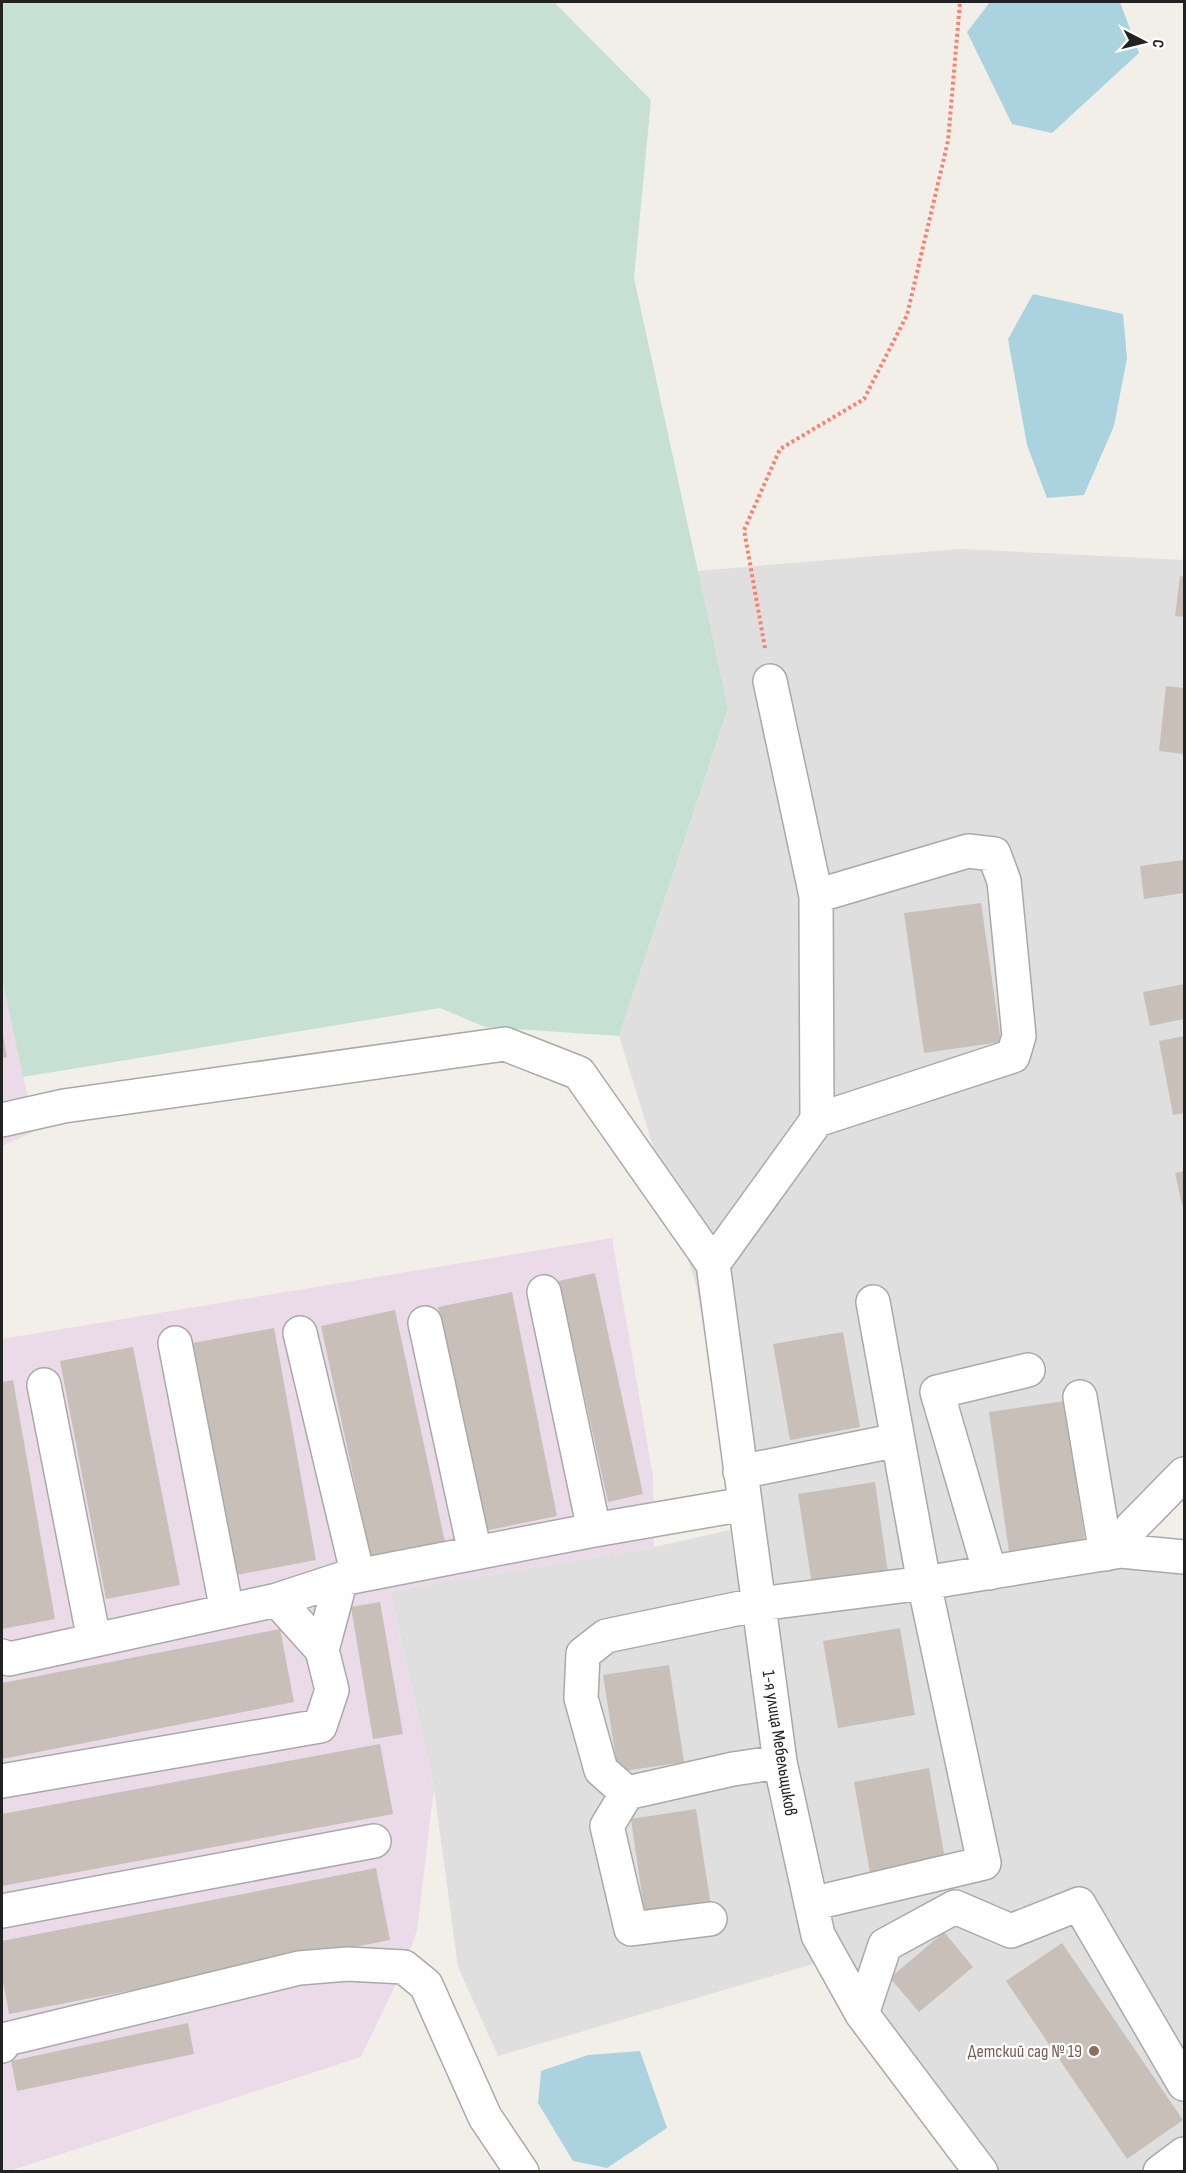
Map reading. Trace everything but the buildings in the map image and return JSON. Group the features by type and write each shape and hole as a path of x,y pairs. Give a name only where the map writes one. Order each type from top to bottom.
{"street":[{"path":"770,681 816,896 817,1120"},
{"path":"2,1120 64,1106 505,1044 579,1073 712,1264 817,1120 1013,1056 1019,1036 1004,881 993,854 968,851 816,896"},
{"name":"1-я улица Мебельщиков","path":"712,1264 780,1762 818,1935 862,2014 981,2172"},
{"path":"544,1292 594,1530"},
{"path":"811,1904 984,1863 924,1583 873,1302"},
{"path":"425,1323 475,1553"},
{"path":"300,1333 349,1578 322,1650"},
{"path":"176,1342 227,1611"},
{"path":"990,1573 937,1392 1028,1370"},
{"path":"44,1385 94,1640"},
{"path":"1080,1397 1114,1553"},
{"path":"741,1472 898,1440"},
{"path":"1114,1553 1132,1527 1185,1474"},
{"path":"2,1656 9,1659 277,1600 349,1578 594,1530 744,1504"},
{"path":"627,1793 601,1770 581,1698 583,1654 606,1636 760,1604 924,1583 1114,1553 1185,1557"},
{"path":"2,1781 320,1726 332,1690 322,1650 277,1600"},
{"path":"710,1919 631,1929 607,1827 627,1793 733,1769 780,1762"},
{"path":"2,1911 374,1841"},
{"path":"862,2014 885,1945 955,1907 1011,1931 1079,1904 1185,2084"},
{"path":"2,2046 7,2039 299,1968 348,1964 404,1967 426,1985 485,2117 522,2172"},
{"path":"1160,2172 1185,2154"}],"path":[{"path":"770,681 744,530 780,449 864,399 907,315 948,141 960,2"}],"shaded area":[{"path":"960,549 1184,560 1184,1466 1117,1547 751,1606 736,1504 696,1285 619,1036 728,710 697,571"},
{"path":"2,978 35,1131 2,1146"},
{"path":"612,1238 653,1477 654,1547 390,1591 434,1789 417,1930 404,1967 361,2057 2,2172 2,1339"},
{"path":"730,1530 744,1618 820,1962 498,2056 458,1967 434,1789 390,1591 654,1547"},
{"path":"1121,1557 1184,1562 1184,2171 977,2171 822,1933 754,1615"}],"green space":[{"path":"2,2 554,2 651,100 634,278 728,709 619,1036 485,1027 440,1008 23,1077 2,978"}],"water":[{"path":"990,2 1120,2 1139,53 1052,133 1012,124 967,32"},
{"path":"1033,294 1123,314 1127,358 1114,426 1084,495 1047,498 1027,445 1008,339"},
{"path":"640,2051 667,2128 607,2168 573,2161 538,2103 541,2071 588,2055"}],"place":[{"name":"Детский сад № 19","path":"1094,2051"}]}
